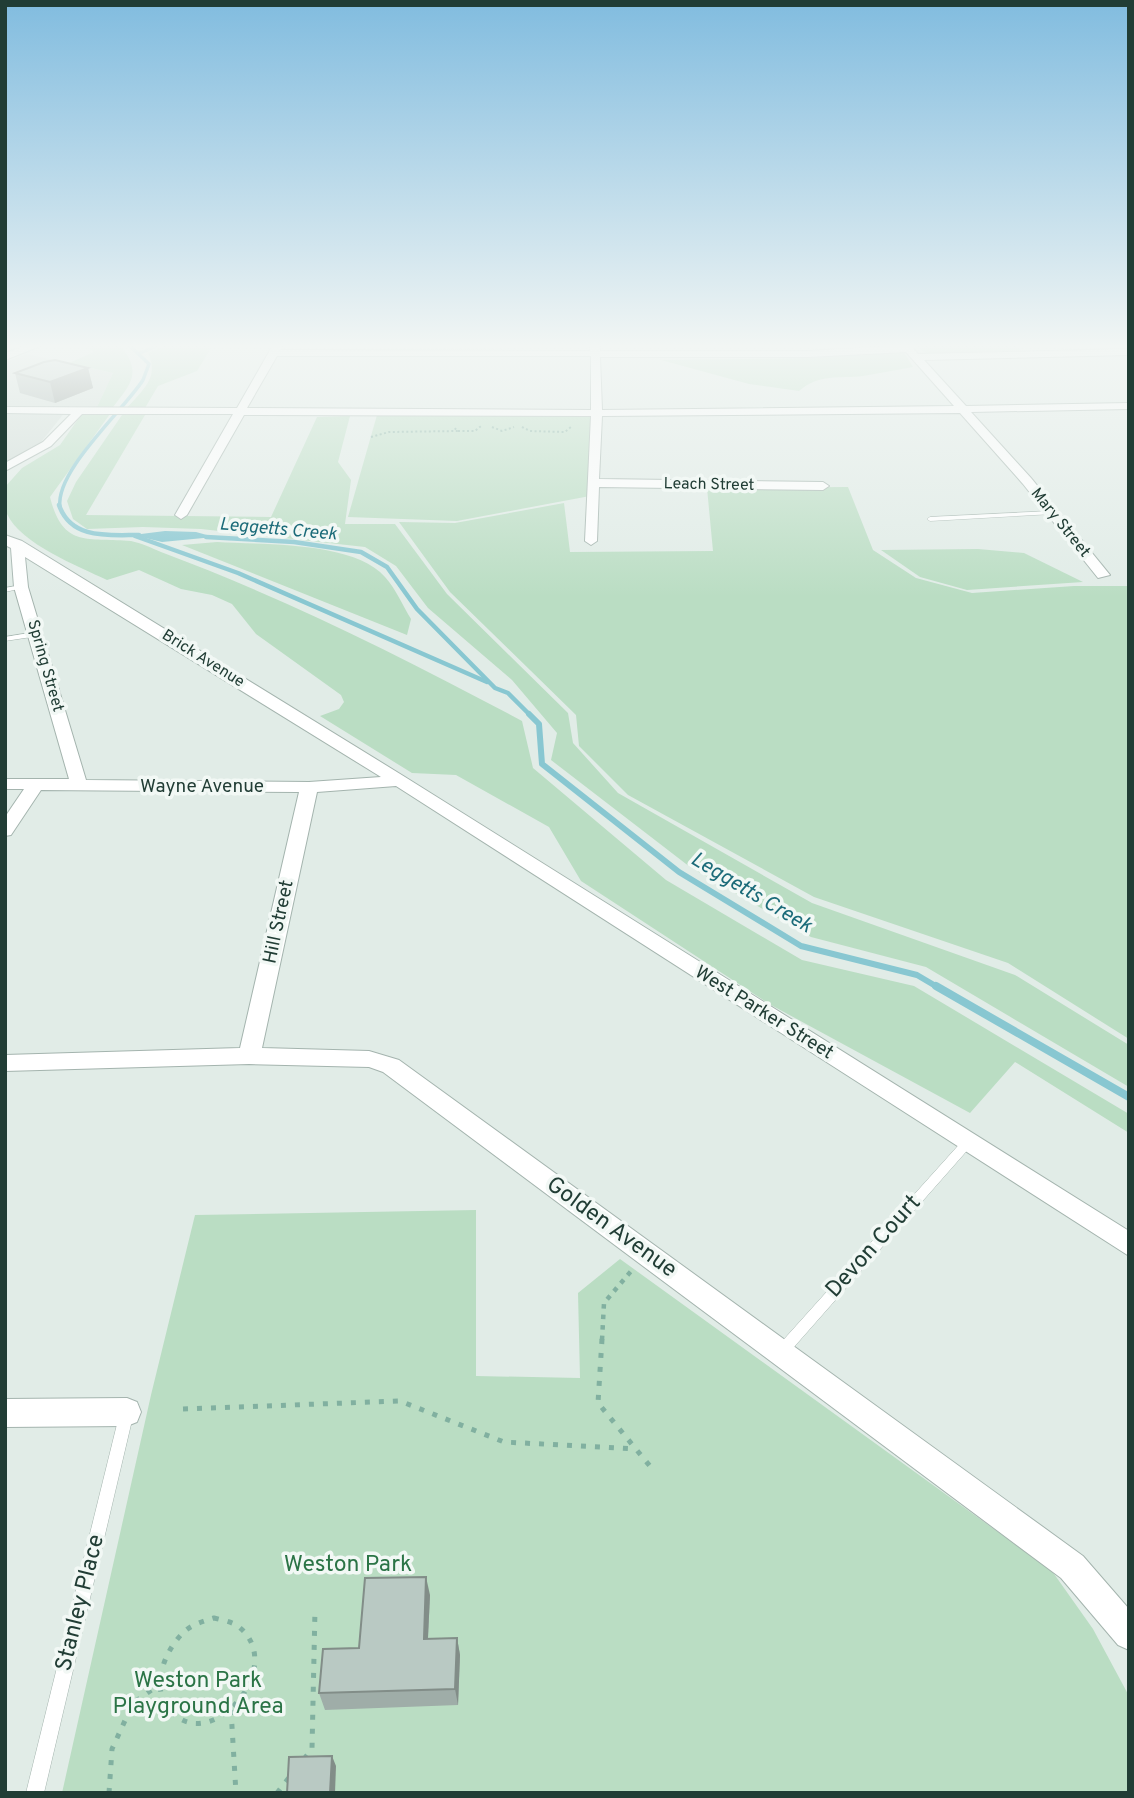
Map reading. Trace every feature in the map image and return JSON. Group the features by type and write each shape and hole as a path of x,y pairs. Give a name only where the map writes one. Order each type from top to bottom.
{"street":[{"path":"5,468 47,444 62,429"},
{"path":"180,515 228,429"},
{"path":"591,541 596,483 595,429"},
{"name":"Mary Street","path":"978,429 1027,481 1103,575"},
{"name":"Leach Street","path":"596,483 823,486"},
{"name":"Spring Street","path":"11,542 80,787"},
{"name":"Brick Avenue","path":"11,542 400,781"},
{"name":"Wayne Avenue","path":"5,784 80,787 309,787 400,781"},
{"name":"West Parker Street","path":"400,781 1129,1245"},
{"path":"5,831 35,785"},
{"name":"Hill Street","path":"249,1056 309,787"},
{"name":"Golden Avenue","path":"5,1063 249,1056 369,1059 390,1066 1072,1567 1129,1634"},
{"path":"5,1413 127,1412"}],"lane":[{"path":"930,519 1051,513"},
{"path":"5,590 22,587"},
{"path":"5,639 35,634"},
{"name":"Devon Court","path":"780,1352 968,1142"},
{"name":"Stanley Place","path":"35,1793 127,1412"}],"path":[{"path":"458,431 477,429"},
{"path":"640,1261 604,1303 598,1403 654,1471"},
{"path":"183,1409 400,1401 504,1442 636,1449"},
{"path":"277,1793 312,1749 315,1609"},
{"path":"214,1618 241,1626 249,1636 255,1650 255,1667 250,1685 231,1710 209,1722 193,1723 178,1718 167,1708 160,1684 165,1658 185,1630 214,1618"},
{"path":"109,1793 112,1749 133,1703 160,1684"},
{"path":"231,1710 236,1793"}],"shaded area":[{"path":"5,429 52,429 41,442 5,463"}],"green space":[{"path":"71,429 99,429 50,497 55,514 70,533 90,539 139,543 254,589 389,652 522,721 533,768 666,880 802,960 914,986 1129,1114 1129,1133 1015,1062 970,1113 771,1005 581,881 549,827 456,775 412,773 320,716 339,709 344,702 341,695 256,634 232,604 212,595 181,589 139,570 107,580 37,544 14,525 7,514 5,487 22,468 60,445"},
{"path":"112,429 137,429 86,515 271,517 312,429 347,429 338,462 351,480 345,524 395,524 447,594 568,713 573,743 618,793 812,903 1015,975 1129,1045 1129,1087 926,967 811,937 690,867 551,760 557,733 512,680 428,608 396,566 365,547 201,529 87,529 73,519 67,501 76,482"},
{"path":"373,429 592,429 590,496 457,521 348,517"},
{"path":"848,487 873,550 916,578 972,593 1074,586 1129,586 1129,1039 1008,963 814,897 628,795 579,746 576,715 450,592 399,522 455,523 564,503 570,552 713,551 707,488"},
{"path":"217,542 306,547 352,557 371,565 389,582 411,619 407,635 182,545"},
{"path":"978,549 1024,553 1083,582 967,590 920,577 881,550"},
{"name":"Weston Park","path":"476,1210 476,1376 580,1378 578,1293 620,1259 1052,1571 1093,1629 1129,1696 1129,1793 62,1793 151,1395 195,1215"}],"water":[{"path":"165,531 196,532 214,537 162,542 133,535"}],"building":[{"path":"426,1577 424,1639 457,1638 455,1689 319,1693 323,1649 359,1648 365,1578"},
{"path":"332,1756 330,1793 287,1793 289,1757"}],"waterway":[{"name":"Leggetts Creek","path":"60,507 61,492 68,476 103,429"},
{"name":"Leggetts Creek","path":"60,507 72,524 82,530 104,535 139,535"},
{"name":"Leggetts Creek","path":"135,536 238,573 487,682"},
{"name":"Leggetts Creek","path":"206,537 294,542 361,552 387,567 417,609 495,688 508,693 539,724 542,764 679,872 801,946 917,975 939,988"},
{"name":"Leggetts Creek","path":"936,986 1129,1097"}],"park label":[{"name":"Weston Park Playground Area","path":"198,1694"}]}
